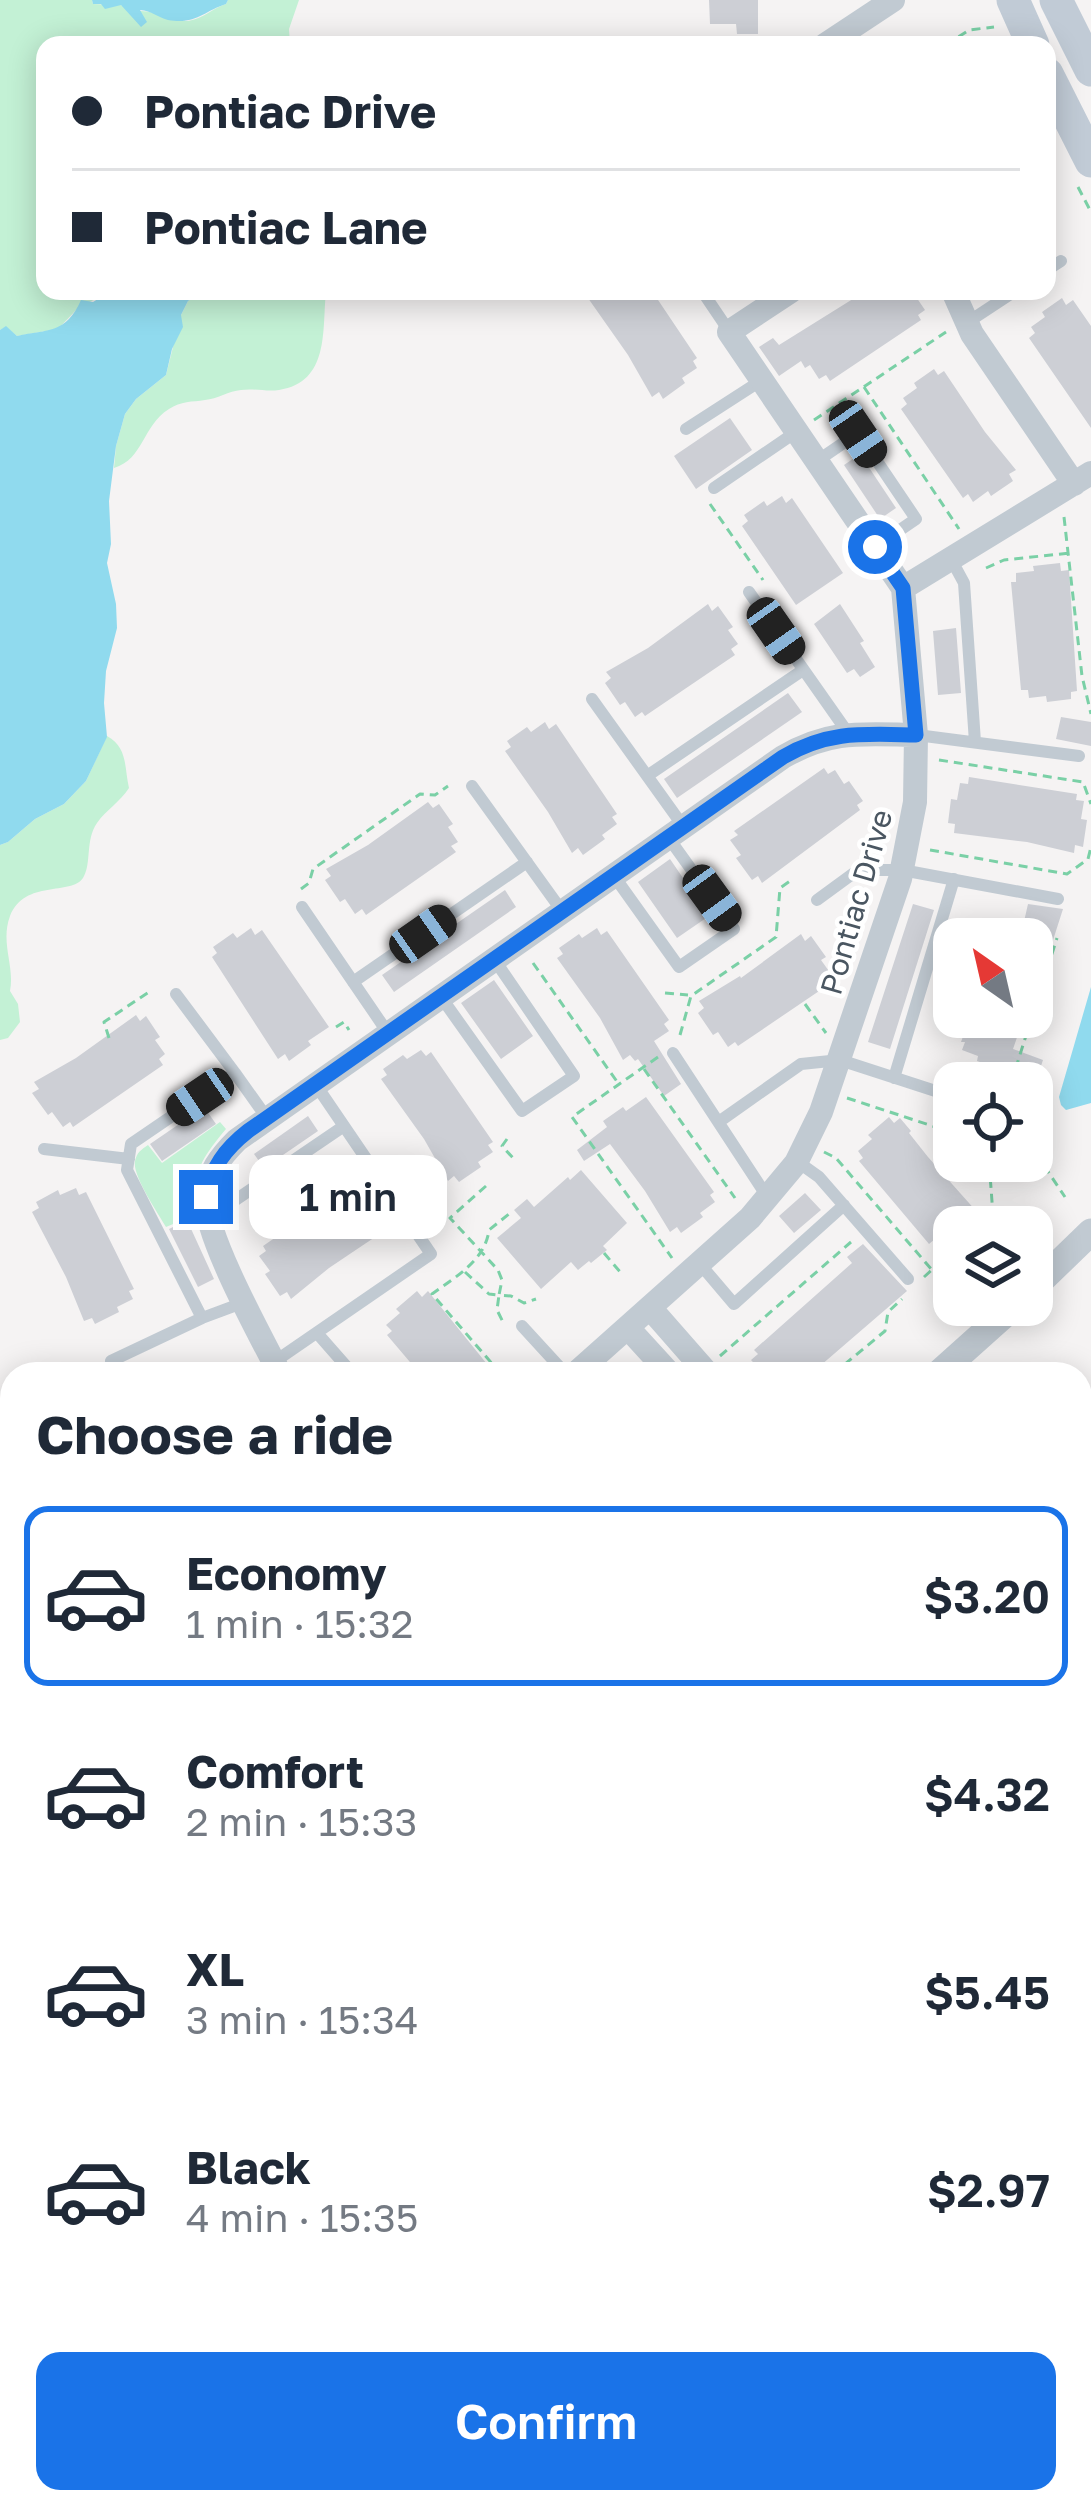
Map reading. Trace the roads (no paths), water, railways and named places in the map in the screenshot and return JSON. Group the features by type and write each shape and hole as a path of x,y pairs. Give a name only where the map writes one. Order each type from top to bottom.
{"main road":[{"path":"1056,0 1091,70"},
{"path":"1004,14 1025,36"},
{"path":"1056,92 1091,161"}],"street":[{"path":"839,36 893,0"},
{"path":"778,300 730,332 800,429 903,588 1075,487 960,325 955,300"},
{"name":"Pontiac Drive","path":"590,1362 769,1199 806,1154 909,860 920,747 903,588"},
{"path":"274,1362 208,1218 208,1184 218,1161 237,1140 797,748 848,734 920,747"},
{"path":"1053,1268 1091,1232"},
{"path":"651,1309 709,1362"},
{"path":"951,1362 992,1326"},
{"path":"628,1328 659,1362"}],"lane":[{"path":"1056,264 1061,260"},
{"path":"708,300 730,332"},
{"path":"960,325 1000,300"},
{"path":"686,430 761,380"},
{"path":"714,488 800,429"},
{"path":"817,461 858,434 916,519 875,547"},
{"path":"951,559 964,583 975,742"},
{"path":"748,592 848,734"},
{"path":"647,776 803,670"},
{"path":"592,699 647,776 734,928 679,967 614,875"},
{"path":"920,747 975,742 1079,756"},
{"path":"472,786 562,911"},
{"path":"817,900 858,870 909,860 954,879 1058,899"},
{"path":"353,982 527,862"},
{"path":"894,1078 954,879"},
{"path":"298,900 388,1033"},
{"path":"441,996 522,1111 574,1076 494,959"},
{"path":"176,994 267,1118"},
{"path":"673,1053 769,1199"},
{"path":"720,1121 801,1064 840,1060 933,1090"},
{"path":"202,1318 127,1170 131,1144 235,1073"},
{"path":"284,1362 317,1333 431,1254 315,1084"},
{"path":"208,1218 344,1126"},
{"path":"44,1149 129,1159"},
{"path":"806,1154 819,1177 913,1281"},
{"path":"700,1264 734,1304 844,1205"},
{"path":"111,1361 245,1302"},
{"path":"522,1327 566,1362"},
{"path":"317,1333 342,1362"}],"water":[{"path":"92,0 228,0 186,21 140,10 147,22 141,27 121,5 105,9"},
{"path":"81,300 190,300 181,315 183,327 166,375 125,414 116,446 107,563 117,628 106,671 107,737 86,781 64,804 0,845 0,330 6,326 17,336 55,328 69,319"},
{"path":"1091,987 1091,1103 1066,1110 1059,1097"}]}
